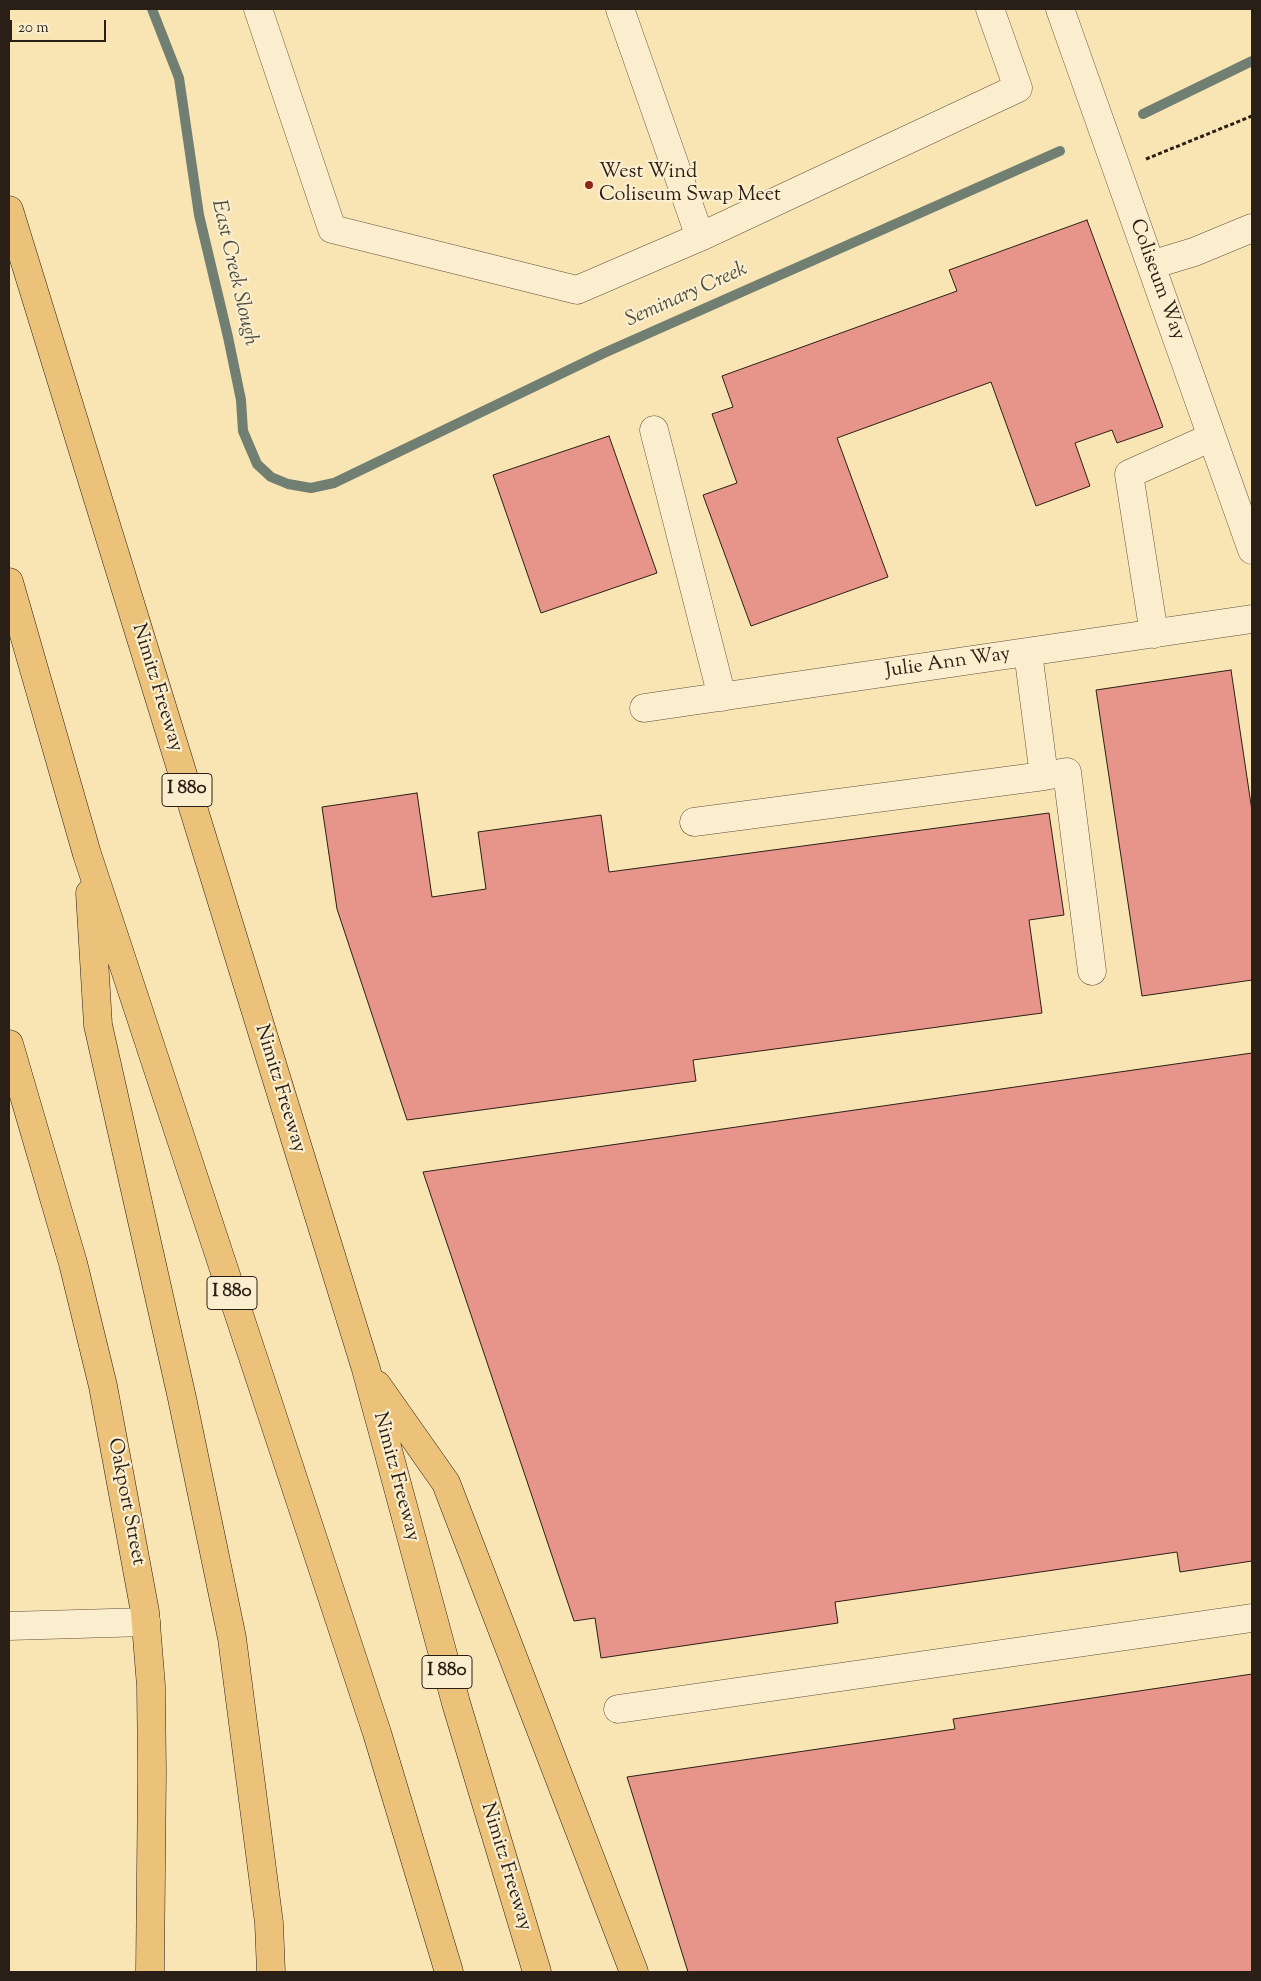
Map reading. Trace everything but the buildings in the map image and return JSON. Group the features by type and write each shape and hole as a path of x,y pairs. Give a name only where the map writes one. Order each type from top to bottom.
{"main road":[{"name":"Nimitz Freeway","path":"9,210 366,1370 456,1703 537,1972"},
{"name":"I 880","path":"9,582 87,854 376,1733 449,1972"},
{"path":"87,854 98,1025 182,1398 232,1638 269,1923 270,1972"},
{"name":"Oakport Street","path":"9,1044 73,1263 100,1377 146,1622 151,1686 152,1772 150,1972"},
{"path":"366,1370 446,1483 634,1972"}],"street":[{"path":"258,9 332,230 577,290 700,237 1018,88 990,9"},
{"name":"Coliseum Way","path":"1060,9 1252,550"},
{"path":"623,10 700,237"},
{"path":"1151,265 1194,252 1252,228"},
{"path":"654,430 722,697"},
{"path":"1154,634 1129,474 1212,437"},
{"name":"Julie Ann Way","path":"644,708 1252,619"},
{"path":"1028,652 1044,776"},
{"path":"694,822 1067,772 1092,971"},
{"path":"618,1709 1252,1618"},
{"path":"9,1626 146,1622"}],"path":[{"path":"1118,171 1252,116"}],"waterway":[{"name":"Seminary Creek","path":"152,9 179,78 199,215 241,400 243,431 257,464 271,477 288,484 311,488 334,483 604,353 1060,151"},
{"name":"Seminary Creek","path":"1143,114 1252,61"}],"place":[{"name":"West Wind Coliseum Swap Meet","path":"589,185"}],"water label":[{"name":"East Creek Slough","path":"233,273"}]}
